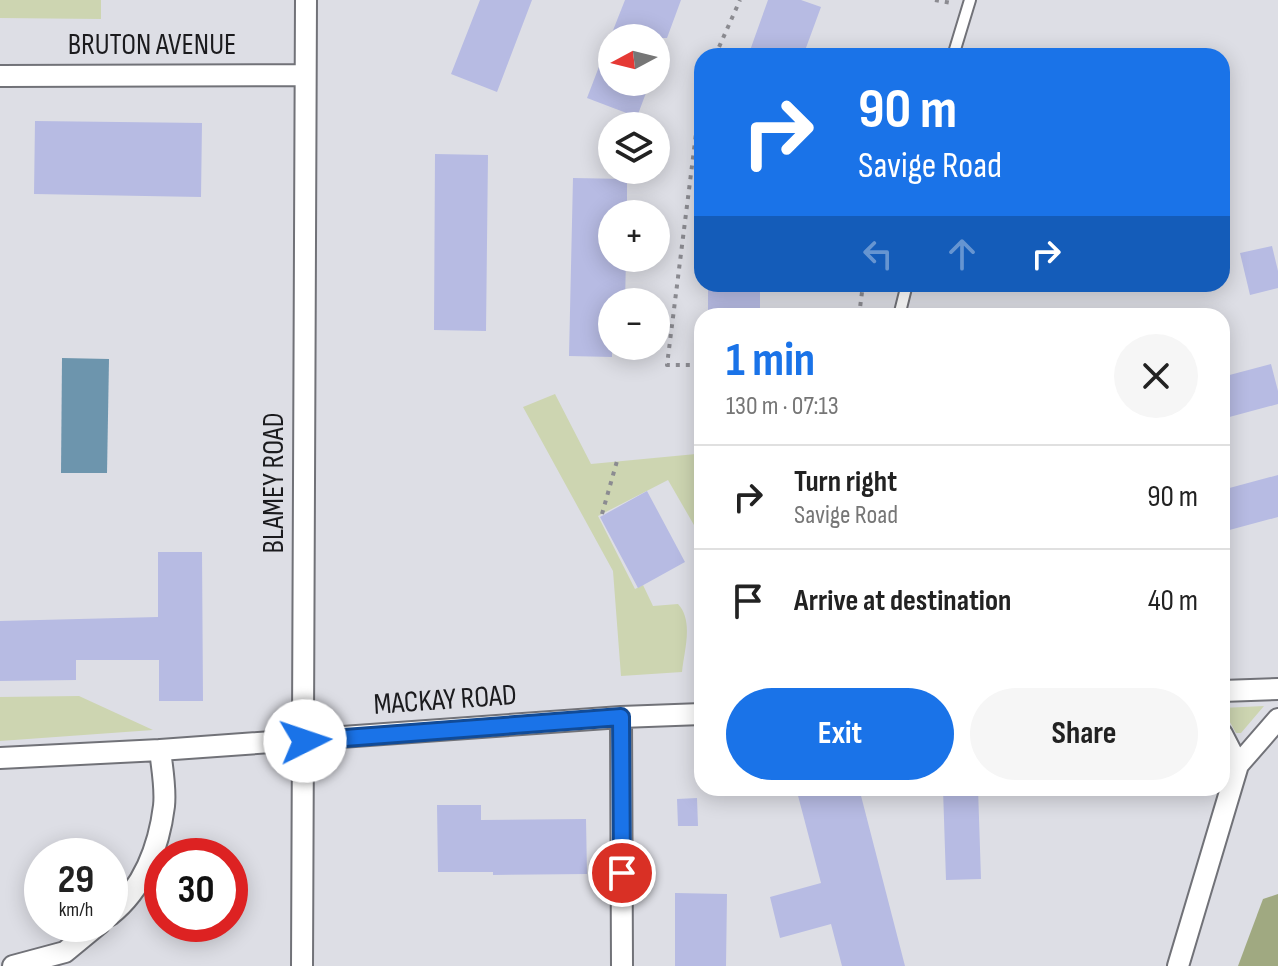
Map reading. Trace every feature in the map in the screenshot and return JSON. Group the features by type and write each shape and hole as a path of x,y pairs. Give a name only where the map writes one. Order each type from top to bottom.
{"street":[{"name":"BLAMEY ROAD","path":"302,966 306,0"},
{"name":"BRUTON AVENUE","path":"0,76 304,75"},
{"path":"1230,691 1278,689"},
{"name":"MACKAY ROAD","path":"0,758 694,714"},
{"path":"621,717 622,966"},
{"path":"1230,792 1238,765 1278,719"},
{"path":"128,895 151,862 164,805 160,750"},
{"path":"1230,750 1238,765"},
{"path":"1178,966 1229,796"},
{"path":"13,966 65,952 77,942"}],"lane":[{"path":"955,48 970,0"}],"path":[{"path":"719,48 740,0"},
{"path":"694,150 667,365 694,365"},
{"path":"602,514 617,461"}],"green space":[{"path":"0,0 101,0 101,19 0,18"},
{"path":"555,394 591,464 694,454 694,525 668,480 598,516 635,589 643,585 653,606 678,604 683,611 687,636 682,672 621,676 613,571 523,407"},
{"path":"79,696 153,730 0,741 0,697"},
{"path":"1264,706 1241,733 1236,733 1230,722 1230,708"},
{"path":"1278,894 1278,966 1238,966 1263,899"}],"water":[{"path":"62,358 109,359 107,473 61,473"}],"building":[{"path":"480,0 532,0 497,92 451,74"},
{"path":"625,0 681,0 670,30 670,24 616,24"},
{"path":"768,0 801,0 821,7 806,48 751,48"},
{"path":"598,69 598,96 645,96 639,112 624,112 587,98"},
{"path":"35,121 202,123 201,197 34,194"},
{"path":"435,154 488,155 486,331 434,330"},
{"path":"573,178 598,178 598,184 627,184 627,200 598,200 598,272 626,272 625,288 598,288 598,357 569,356"},
{"path":"1272,246 1278,271 1278,288 1250,295 1240,253"},
{"path":"708,292 760,292 760,308 708,308"},
{"path":"1271,364 1278,404 1230,417 1230,375"},
{"path":"1278,475 1278,517 1230,530 1230,488"},
{"path":"647,491 685,562 638,588 600,517"},
{"path":"158,552 202,552 203,701 159,701 159,660 76,660 76,680 0,681 0,621 158,617"},
{"path":"798,796 861,796 905,966 842,966 831,924 780,938 770,897 821,883"},
{"path":"943,796 978,796 981,879 946,880"},
{"path":"697,798 698,826 678,826 677,799"},
{"path":"437,805 481,805 481,820 586,819 587,874 438,872"},
{"path":"675,893 727,894 726,966 675,966"}],"route":[{"path":"305,741 621,717 622,873"}]}
